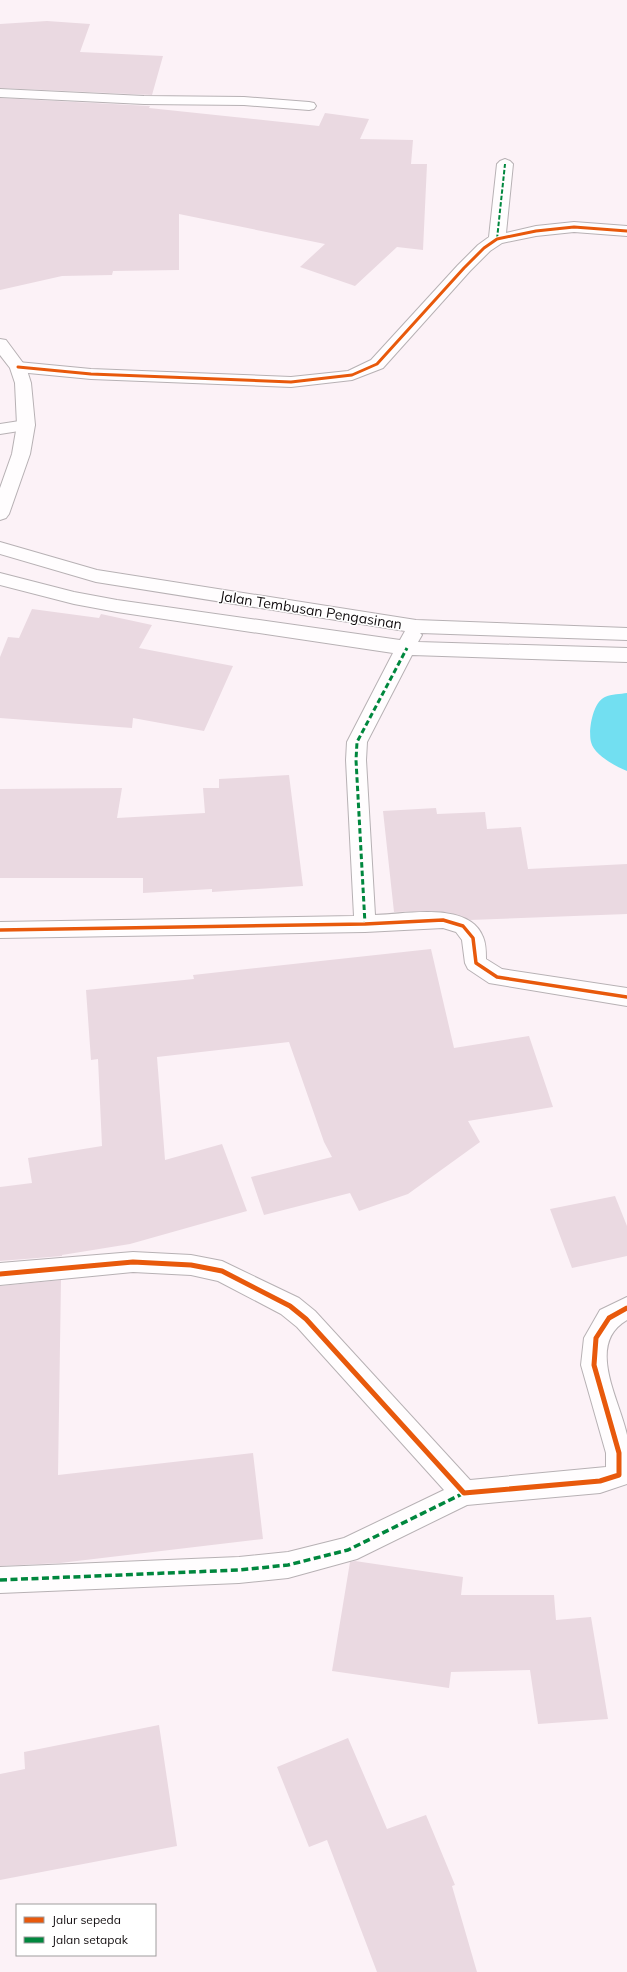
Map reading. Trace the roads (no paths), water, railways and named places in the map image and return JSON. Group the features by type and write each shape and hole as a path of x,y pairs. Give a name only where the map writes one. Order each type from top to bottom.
{"street":[{"path":"0,93 144,100 244,101 309,106"},
{"path":"497,239 505,164"},
{"path":"18,367 91,374 291,382 328,379 352,374 377,364 464,268 484,248 497,239 536,231 574,227 627,231"},
{"path":"0,344 18,367 23,383 26,425 21,454 0,514"},
{"path":"0,429 26,425"},
{"name":"Jalan Tembusan Pengasinan","path":"0,548 96,576 416,626 627,634"},
{"name":"Jalan Tembusan Pengasinan","path":"0,579 74,598 117,606 406,648 627,655"},
{"path":"366,924 356,760 357,742 416,626"},
{"path":"0,930 366,924 442,920 463,926 473,938 476,963 497,977 627,997"},
{"path":"0,1274 133,1262 191,1265 222,1271 290,1306 306,1318 464,1493"},
{"path":"0,1580 239,1570 288,1565 348,1550 464,1493 600,1481 619,1475 619,1453 594,1365 596,1338 610,1318 627,1308"}],"water":[{"path":"627,693 627,771 611,763 596,751 591,742 590,731 592,717 597,704 605,697 610,695"}]}
